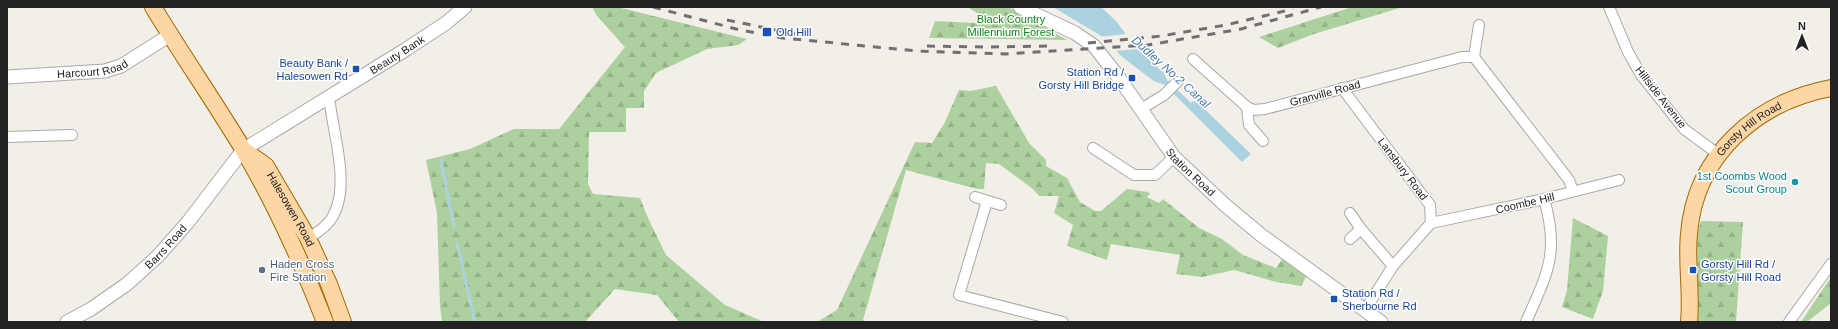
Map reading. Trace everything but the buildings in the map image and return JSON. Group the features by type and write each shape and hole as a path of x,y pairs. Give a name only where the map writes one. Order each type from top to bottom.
{"main road":[{"name":"Halesowen Road","path":"153,7 244,150 290,240 311,285 325,322"},
{"name":"Gorsty Hill Road","path":"1689,322 1688,235 1691,220 1703,183 1718,154 1739,132 1758,116 1803,95 1831,88"},
{"name":"Halesowen Road","path":"244,150 266,166 308,238 329,284 343,322"}],"street":[{"name":"Beauty Bank","path":"244,150 405,50 446,23 465,7"},
{"name":"Station Road","path":"1020,7 1075,33 1094,46 1117,74 1174,157 1225,205 1261,235 1372,318"},
{"name":"Hillside Avenue","path":"1608,7 1628,52 1641,75 1684,129 1718,154"},
{"path":"1479,25 1474,57 1569,180 1573,191"},
{"name":"Harcourt Road","path":"7,77 105,71 121,66 170,35"},
{"name":"Granville Road","path":"1247,107 1254,110 1265,109 1462,57 1474,57"},
{"path":"1193,59 1247,107 1248,126 1263,141"},
{"path":"1141,109 1164,95 1177,82"},
{"name":"Lansbury Road","path":"1342,88 1430,205 1431,223"},
{"path":"308,238 324,227 333,216 339,197 341,171 330,104 326,98"},
{"path":"7,137 72,135"},
{"path":"1094,148 1134,175 1155,175 1174,157"},
{"name":"Barrs Road","path":"67,322 91,309 127,284 158,256 188,222 244,150"},
{"name":"Coombe Hill","path":"1431,223 1544,199 1619,180"},
{"path":"975,197 1001,205"},
{"path":"1526,322 1546,277 1551,254 1552,235 1550,216 1544,199"},
{"path":"987,201 960,295 1063,322"},
{"path":"1350,213 1361,229 1393,266"},
{"path":"1372,318 1393,266 1431,223"},
{"path":"1350,239 1361,229"},
{"path":"1789,322 1831,264"}],"green space":[{"path":"592,7 617,7 747,39 738,45 707,49 656,73 644,91 644,108 626,108 626,132 589,132 588,184 593,194 640,198 666,255 725,305 764,322 679,322 657,295 615,289 585,322 442,322 440,306 437,213 426,160 470,149 514,129 559,129 625,47 597,16"},
{"name":"Black Country Millennium Forest","path":"967,7 1008,7 1067,40 929,38 935,21 996,24"},
{"path":"1352,7 1403,7 1311,35 1278,48 1259,37"},
{"path":"996,86 1029,143 1046,160 1046,166 1067,178 1080,202 1095,211 1101,211 1127,189 1148,192 1150,194 1147,197 1159,203 1163,199 1199,228 1222,239 1243,255 1276,268 1283,258 1307,275 1301,286 1276,282 1234,270 1202,277 1176,274 1180,255 1111,244 1107,260 1067,246 1073,225 1054,213 1059,196 1039,196 1033,189 999,164 986,163 984,189 977,189 906,170 863,320 866,322 817,322 837,310 915,142 932,143 944,124 959,90 970,91"},
{"path":"1573,218 1608,236 1603,291 1593,319 1562,307 1567,290"},
{"path":"1701,221 1743,222 1736,322 1698,322 1697,235"},
{"path":"1831,277 1831,303 1807,322 1801,322"}],"water":[{"path":"1053,7 1101,7 1116,21 1138,50 1164,73 1167,80 1191,103 1195,100 1251,154 1242,162 1165,85 1154,81 1143,73 1120,55 1103,37"}],"pier":[{"path":"1128,34 1140,49 1114,51 1098,37"}],"waterway":[{"path":"441,161 454,227"},
{"path":"457,243 475,322"}],"railway":[{"path":"653,7 740,30 783,38 917,51 1005,54 1148,45 1241,29 1321,7"},
{"path":"1088,43 1161,36 1226,25 1293,9"},
{"path":"727,20 795,34"},
{"path":"927,46 1052,46"}],"place":[{"name":"Old Hill","path":"767,32"},
{"name":"Beauty Bank / Halesowen Rd","path":"356,69"},
{"name":"Station Rd / Gorsty Hill Bridge","path":"1132,78"},
{"name":"1st Coombs Wood Scout Group","path":"1795,182"},
{"name":"Haden Cross Fire Station","path":"262,270"},
{"name":"Gorsty Hill Rd / Gorsty Hill Road","path":"1693,270"},
{"name":"Station Rd / Sherbourne Rd","path":"1334,299"}],"water label":[{"name":"Dudley No.2 Canal","path":"1171,72"}]}
